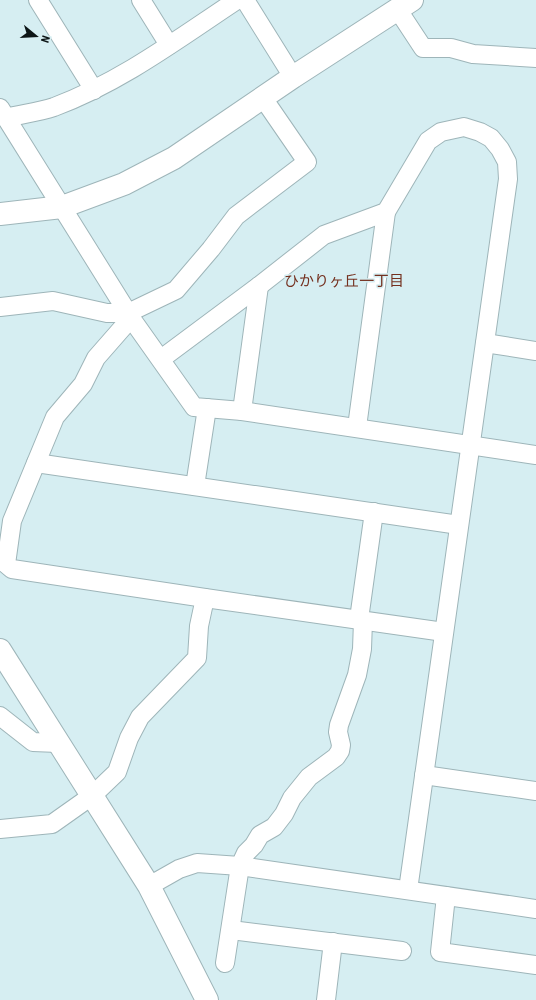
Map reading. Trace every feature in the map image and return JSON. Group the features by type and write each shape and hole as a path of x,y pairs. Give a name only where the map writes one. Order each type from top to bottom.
{"street":[{"path":"38,0 94,90"},
{"path":"141,0 169,45"},
{"path":"237,0 132,70 94,90 52,108 3,113 129,316 194,407 242,411 357,427 536,455"},
{"path":"245,0 293,77"},
{"path":"0,214 62,207 124,184 174,158 293,77 405,5 423,48 451,48 473,54 536,58"},
{"path":"263,98 307,162 236,216 211,249 176,290 129,316 96,358 83,384 54,417 12,521 6,564 12,569 444,632"},
{"path":"357,427 386,212 428,141 441,132 464,127 480,132 490,138 500,148 507,162 508,179 408,890"},
{"path":"160,359 259,286 324,235 386,212"},
{"path":"242,411 259,286"},
{"path":"0,307 52,301 107,313 129,316"},
{"path":"485,343 536,351"},
{"path":"195,486 207,408"},
{"path":"36,464 459,525"},
{"path":"225,963 240,866 246,853 260,836 274,827 284,814 292,798 309,776 336,757 340,751 341,745 338,732 339,725 357,674 362,648 361,620 374,512"},
{"path":"0,829 52,824 93,795 117,772 129,738 140,717 197,658 199,626 205,598"},
{"path":"0,650 93,795 149,886 207,1000"},
{"path":"0,716 33,742 58,742"},
{"path":"424,775 536,791"},
{"path":"149,886 179,869 197,863 240,866 536,909"},
{"path":"446,896 440,952 536,965"},
{"path":"231,930 402,951"},
{"path":"326,1000 333,942"}],"district":[{"name":"ひかりヶ丘一丁目","path":"344,281"}]}
